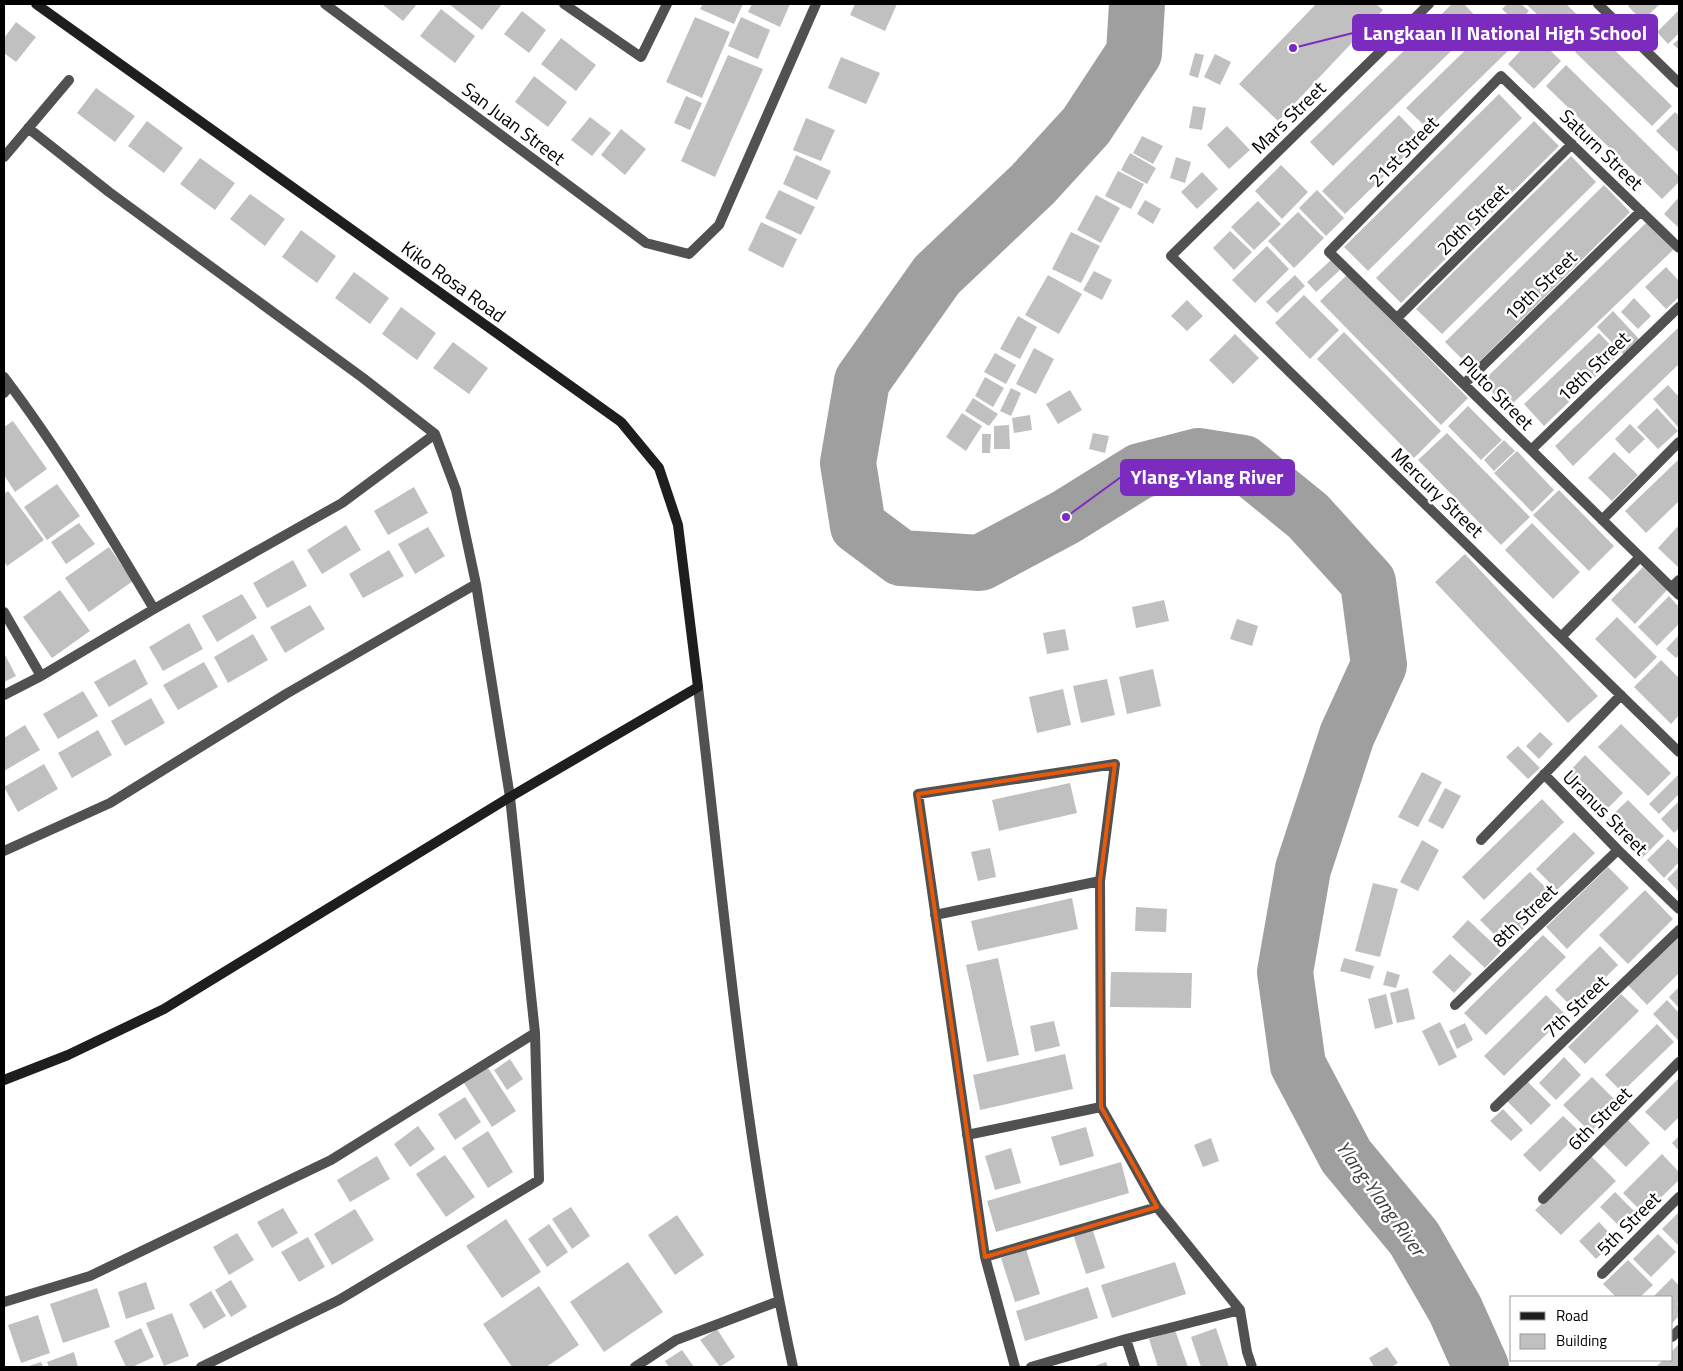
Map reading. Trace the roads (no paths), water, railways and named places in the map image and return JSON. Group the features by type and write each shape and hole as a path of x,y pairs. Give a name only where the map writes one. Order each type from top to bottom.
{"street":[{"name":"Kiko Rosa Road","path":"36,4 621,422 659,468 678,525 698,687"},
{"name":"San Juan Street","path":"325,4 646,244 689,254 718,225 816,4"},
{"path":"564,4 641,57 667,4"},
{"name":"Mars Street","path":"1171,256 1429,4"},
{"path":"1598,4 1679,83"},
{"name":"Saturn Street","path":"1501,76 1679,248"},
{"name":"21st Street","path":"1329,252 1501,76"},
{"path":"4,157 68,80"},
{"path":"28,128 109,192 363,378 435,434 456,490 476,584 510,797 534,1033 539,1180 339,1300 201,1367"},
{"name":"20th Street","path":"1397,318 1572,144"},
{"name":"19th Street","path":"1464,384 1641,211"},
{"name":"Pluto Street","path":"1329,252 1640,557 1677,587"},
{"name":"Mercury Street","path":"1171,256 1679,752"},
{"name":"18th Street","path":"1531,450 1679,307"},
{"path":"6,385 38,422 95,510 154,609"},
{"path":"4,695 41,676 154,609 342,503 435,434"},
{"path":"1602,520 1679,442"},
{"path":"1561,637 1640,557"},
{"path":"4,852 110,803 286,694 476,584"},
{"path":"4,612 41,676"},
{"path":"4,1080 68,1055 164,1009 510,797 698,687 751,1136 779,1301 793,1367"},
{"name":"Uranus Street","path":"1621,695 1544,774 1679,909"},
{"path":"1015,1367 985,1257 918,794 1115,764 1100,881 1101,1107 1157,1208 1240,1310 1247,1352 1252,1367"},
{"path":"1481,840 1544,774"},
{"name":"8th Street","path":"1455,1005 1618,850"},
{"path":"935,915 1100,881"},
{"name":"7th Street","path":"1495,1107 1679,930"},
{"path":"4,1302 90,1276 331,1160 534,1033"},
{"name":"6th Street","path":"1542,1199 1679,1062"},
{"path":"967,1136 1101,1107"},
{"name":"5th Street","path":"1602,1274 1679,1197"},
{"path":"985,1257 1157,1208"},
{"path":"635,1367 676,1340 779,1301"},
{"path":"1031,1367 1126,1339 1240,1310"},
{"path":"1126,1339 1135,1367"}],"waterway":[{"name":"Ylang-Ylang River","path":"1137,4 1134,53 1086,126 1033,184 937,275 862,381 848,463 858,526 901,558 980,563 1066,517 1140,471 1198,456 1243,463 1308,516 1368,582 1379,665 1347,735 1303,869 1285,972 1298,1065 1346,1156 1414,1238 1455,1309 1481,1367"}],"place":[{"name":"Langkaan II National High School","path":"1293,48"},
{"name":"Ylang-Ylang River","path":"1066,517"}]}
